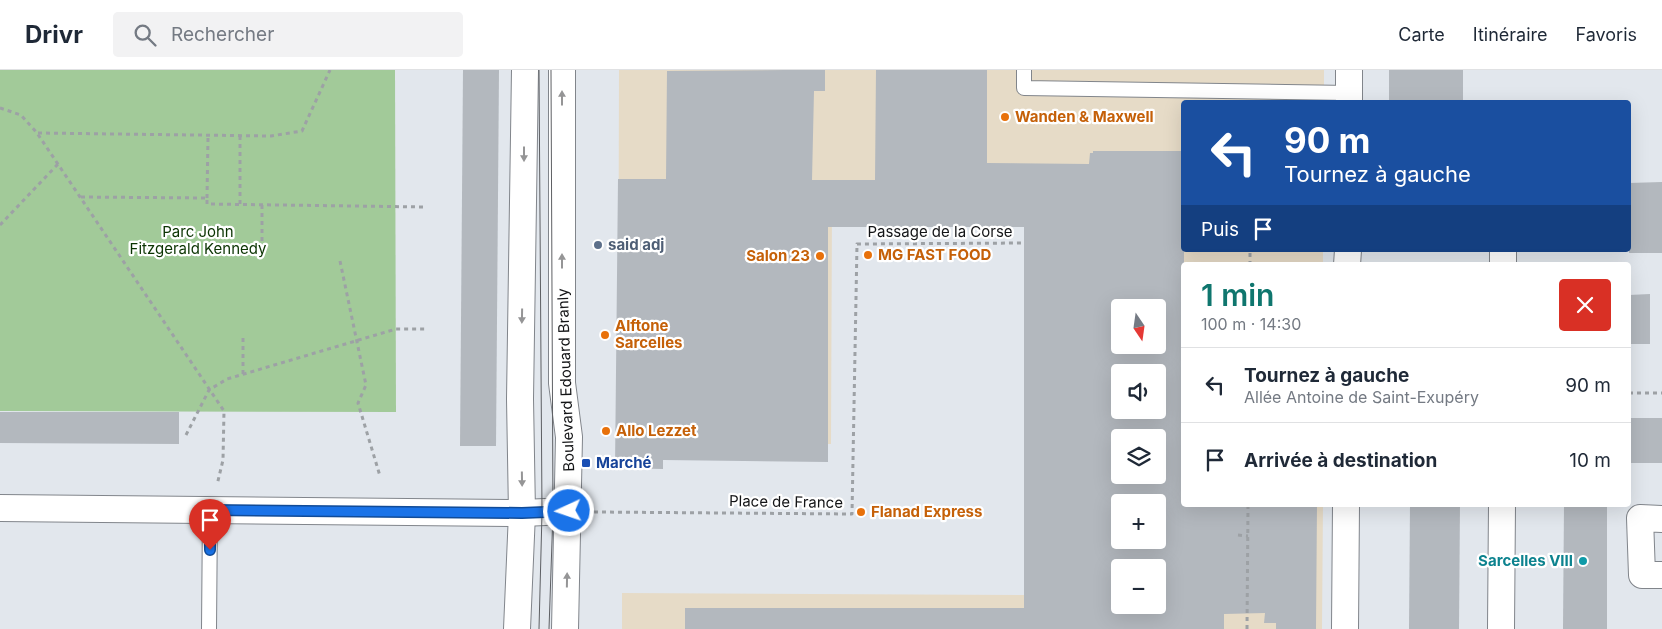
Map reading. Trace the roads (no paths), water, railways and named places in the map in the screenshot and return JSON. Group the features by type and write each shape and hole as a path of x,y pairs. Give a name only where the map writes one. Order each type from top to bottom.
{"street":[{"path":"517,629 522,513 520,399 525,70"},
{"name":"Boulevard Edouard Branly","path":"562,70 562,383 569,437 569,511 565,629"},
{"path":"1346,507 1346,629"},
{"path":"1501,629 1502,507"},
{"path":"0,508 522,513 569,511"},
{"path":"1662,518 1640,518 1642,575 1662,575"}],"lane":[{"path":"1024,70 1024,88 1349,88"},
{"path":"209,629 210,510"}],"tram line":[{"path":"539,70 542,513 539,629"},
{"path":"549,629 553,512 551,70"}],"place":[{"name":"Wanden & Maxwell","path":"1005,117"},
{"name":"said adj","path":"598,245"},
{"name":"MG FAST FOOD","path":"868,255"},
{"name":"Salon 23","path":"820,256"},
{"name":"Alftone Sarcelles","path":"605,335"},
{"name":"Allo Lezzet","path":"606,431"},
{"name":"Marché","path":"586,463"},
{"name":"Flanad Express","path":"861,512"},
{"name":"Sarcelles VIII","path":"1583,561"}],"park label":[{"name":"Parc John Fitzgerald Kennedy","path":"198,240"}]}
